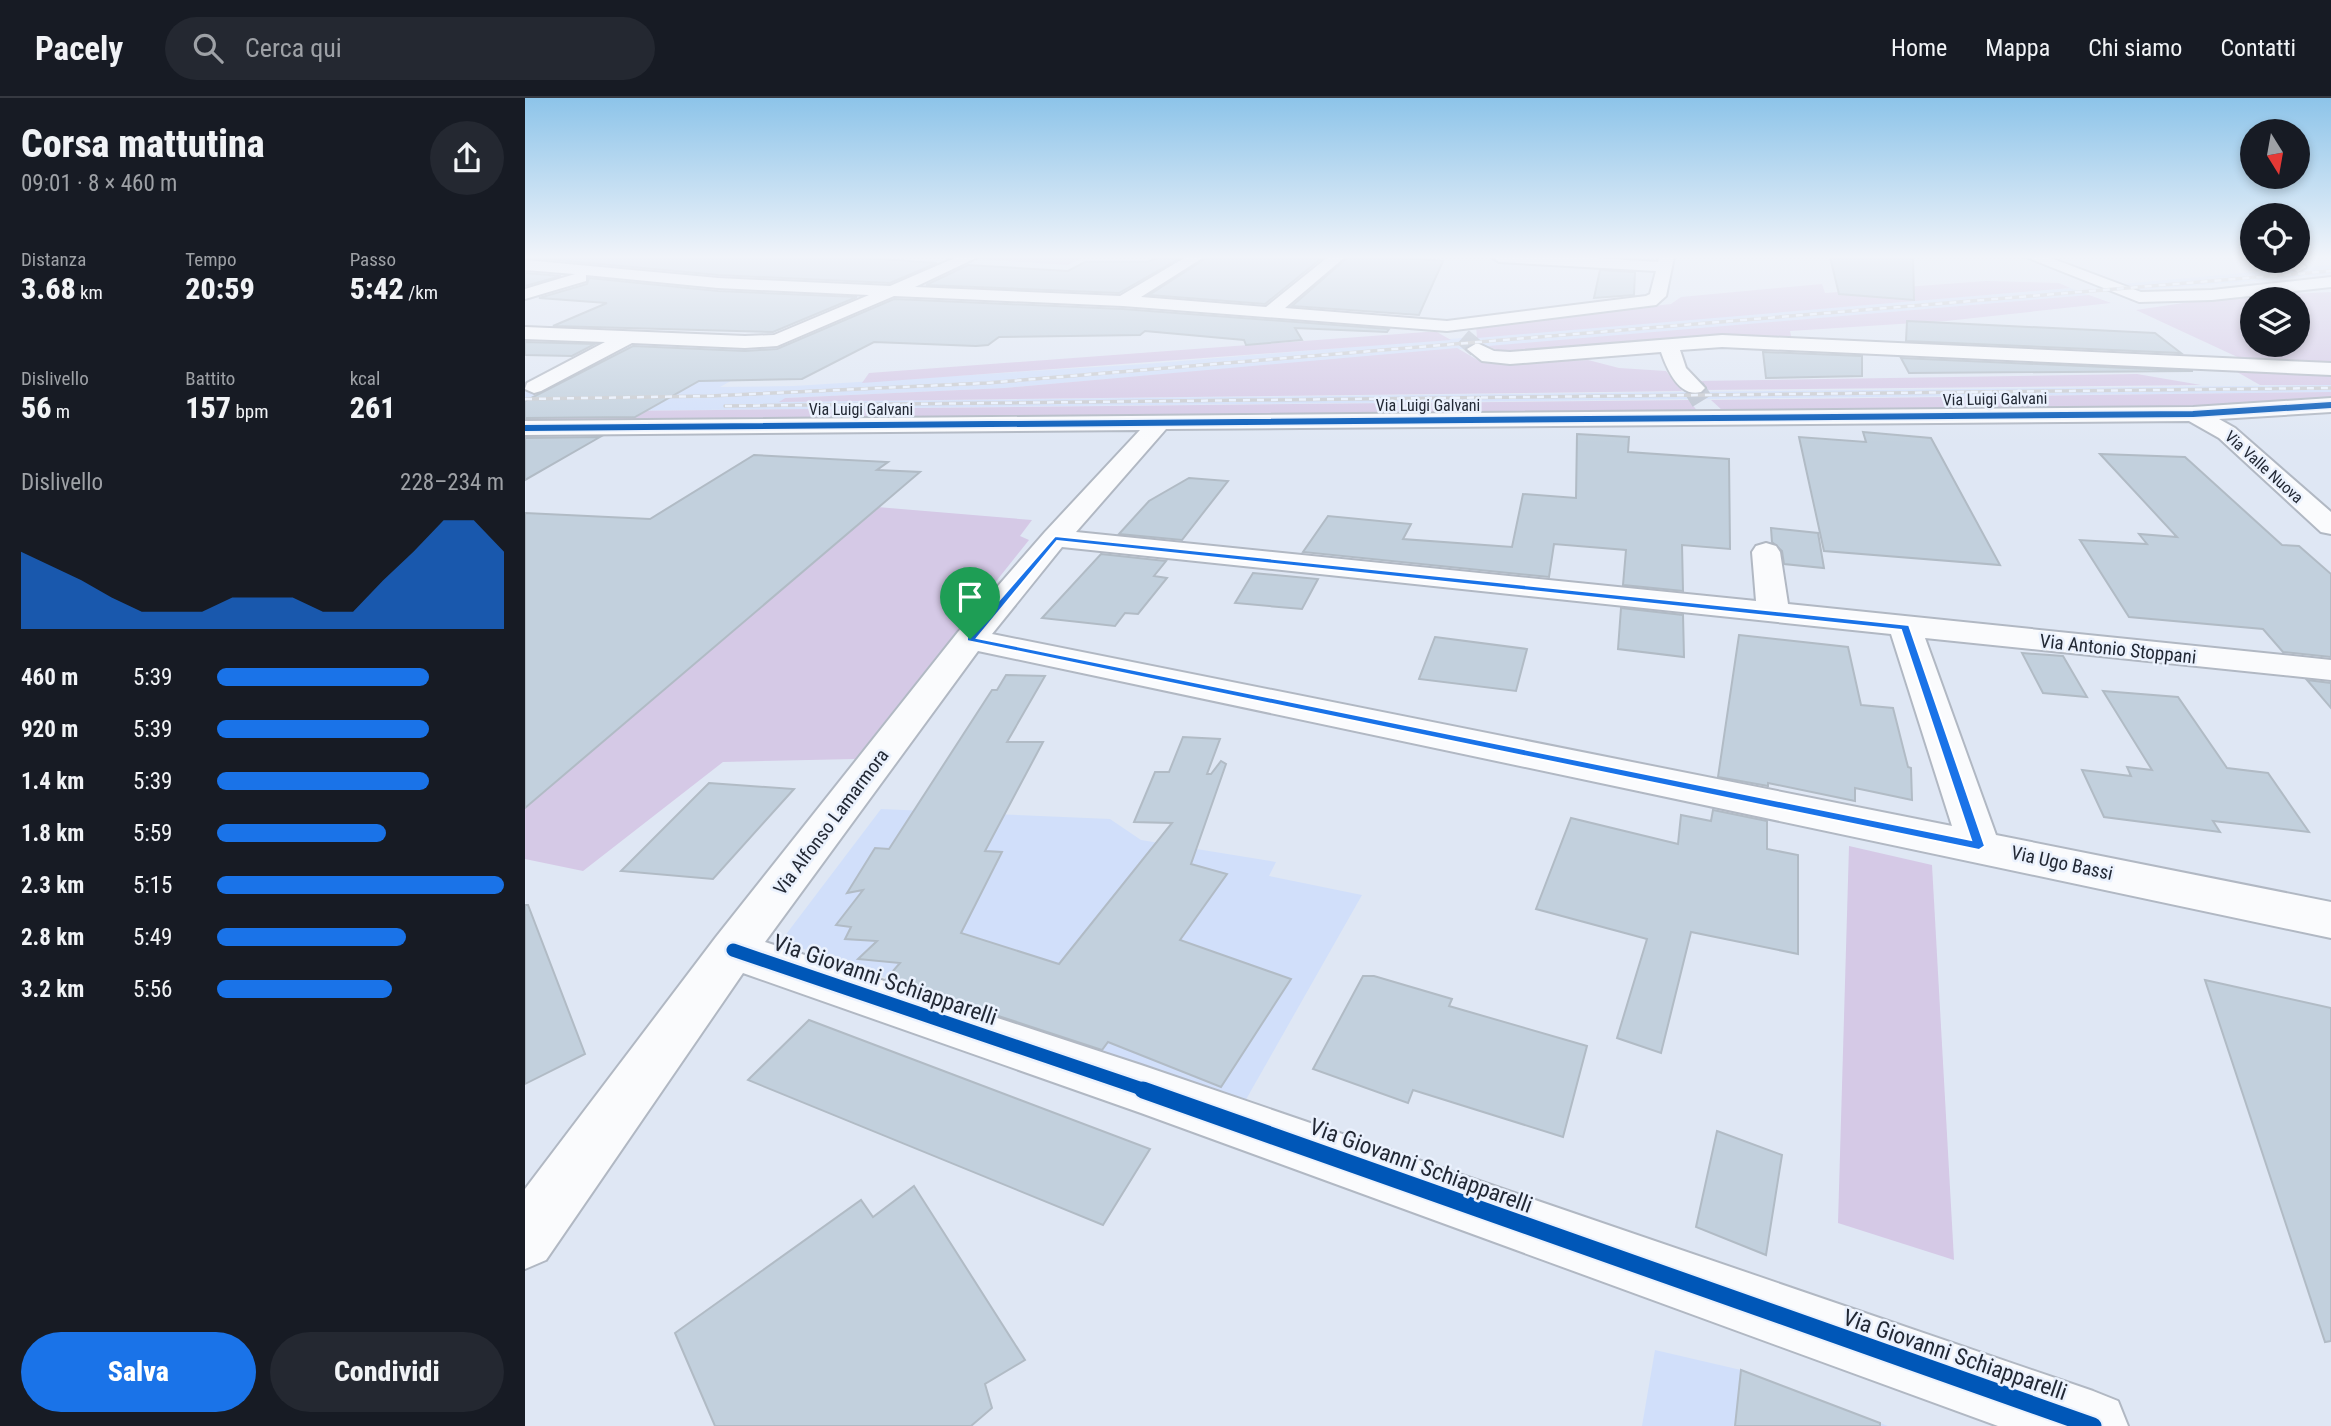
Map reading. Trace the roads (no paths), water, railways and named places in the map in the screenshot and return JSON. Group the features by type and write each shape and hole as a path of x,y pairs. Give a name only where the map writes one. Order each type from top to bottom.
{"street":[{"path":"525,333 745,342 777,340 824,319"},
{"path":"1351,319 1447,326 1504,319"},
{"path":"1447,326 1489,356 1510,358 1668,345 1753,342 2331,369"},
{"path":"534,387 626,338"},
{"path":"1668,345 1677,370 1704,403"},
{"name":"Via Luigi Galvani","path":"525,428 1159,423 1704,403 2193,414 2331,405"},
{"name":"Via Valle Nuova","path":"2193,414 2227,433 2331,526"},
{"name":"Via Alfonso Lamarmora","path":"525,1239 733,950 970,639 1055,538 1159,423"},
{"name":"Via Antonio Stoppani","path":"1055,538 2331,670"},
{"path":"1766,552 1773,613"},
{"path":"1905,627 1979,846"},
{"name":"Via Ugo Bassi","path":"970,639 2331,920"},
{"name":"Via Giovanni Schiapparelli","path":"733,950 1141,1089 2093,1426"}],"tunnel":[{"path":"1463,337 1477,349"},
{"path":"1694,388 1702,401"}],"railway":[{"path":"525,399 710,396 987,383 1755,319"},
{"path":"725,406 2331,388"}]}
